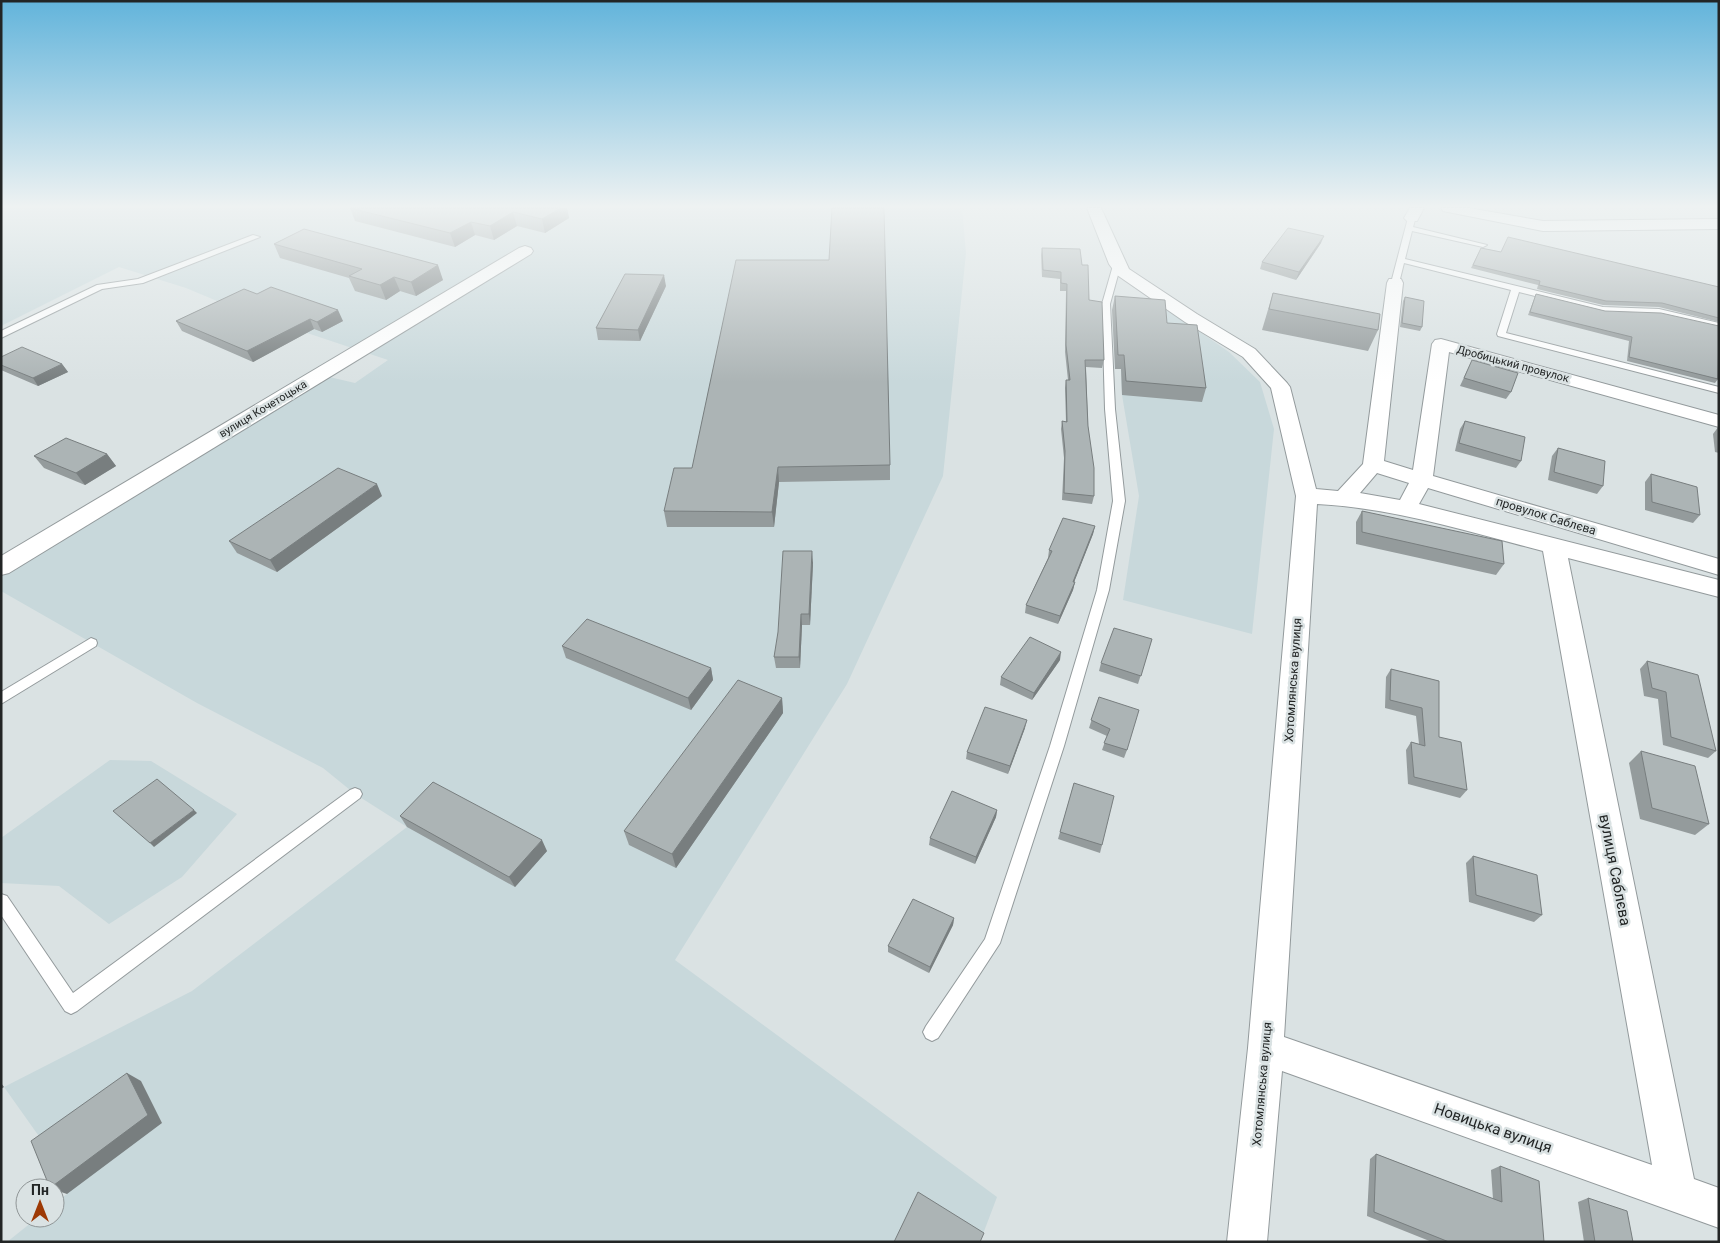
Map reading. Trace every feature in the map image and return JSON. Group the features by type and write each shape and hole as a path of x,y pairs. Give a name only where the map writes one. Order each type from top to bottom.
{"street":[{"name":"вулиця Кочетоцька","path":"1,566 500,266"},
{"name":"Хотомлянська вулиця","path":"1119,266 1123,272 1191,318 1249,352 1280,387 1307,496 1266,1048 1247,1242"},
{"path":"1344,498 1373,465 1395,283"},
{"name":"Дробицький провулок","path":"1406,508 1422,479 1441,344 1719,421"},
{"name":"провулок Саблєва","path":"1373,465 1719,567"},
{"path":"1307,496 1344,498 1406,508 1719,589"},
{"name":"вулиця Саблєва","path":"1554,546 1677,1194"},
{"name":"Новицька вулиця","path":"1266,1048 1719,1208"}],"lane":[{"path":"1,335 100,288 140,282 181,266"},
{"path":"932,1032 992,944 1057,746 1103,590 1118,501 1110,409 1106,304 1116,266"},
{"path":"1395,283 1399,266"},
{"path":"1426,266 1603,310 1659,312 1719,326"},
{"path":"1516,288 1500,334 1719,390"},
{"path":"1,699 91,643"},
{"path":"1,901 71,1005 355,794"}],"shaded area":[{"path":"1,266 965,266 943,476 847,684 675,960 997,1197 980,1242 7,1242 24,1228 65,1228 65,1196 67,1194 65,1178 60,1178 48,1149 4,1087 192,991 407,827 355,794 323,768 197,703 1,591 1,577 106,514 325,376 355,383 388,360 241,311 186,288 119,267 1,326"},
{"path":"1151,298 1229,352 1260,382 1274,429 1252,634 1123,600 1139,496 1122,395 1119,310 1127,299"},
{"path":"110,760 151,761 237,814 182,877 109,924 59,886 1,883 1,838"}],"building":[{"path":"351,266 436,266 411,282 394,277 380,285 349,276 362,269"},
{"path":"735,266 885,266 890,465 778,467 772,512 664,511 674,468 692,468"},
{"path":"1043,266 1088,266 1089,300 1102,302 1104,360 1085,360 1088,426 1094,468 1094,496 1064,493 1065,451 1062,421 1067,422 1066,380 1070,380 1066,345 1067,284 1061,283 1061,272 1043,270"},
{"path":"1277,266 1303,266 1299,272"},
{"path":"1477,266 1630,266 1719,287 1719,318 1662,303 1606,301 1539,285 1540,281"},
{"path":"625,274 664,275 638,330 596,328"},
{"path":"271,287 338,310 317,322 310,319 247,351 176,321 244,289 257,294"},
{"path":"1273,293 1380,314 1378,330 1269,309"},
{"path":"1536,294 1605,311 1661,313 1719,326 1718,379 1629,357 1632,337 1530,312"},
{"path":"1115,296 1165,300 1167,323 1197,325 1206,388 1126,381 1124,355 1118,355"},
{"path":"1405,297 1424,301 1422,327 1402,323"},
{"path":"22,347 62,364 33,378 1,365 1,357"},
{"path":"1472,360 1518,373 1511,392 1464,378"},
{"path":"1465,421 1525,437 1521,461 1459,443"},
{"path":"66,438 107,454 76,473 34,456"},
{"path":"1558,448 1605,461 1603,486 1554,472"},
{"path":"338,468 377,484 270,560 229,541"},
{"path":"1651,474 1697,487 1700,515 1652,502"},
{"path":"1362,511 1502,541 1504,564 1362,532"},
{"path":"1063,518 1095,526 1073,582 1075,582 1060,616 1026,605 1052,551 1049,550"},
{"path":"783,551 812,551 809,614 801,614 799,657 774,657 778,632"},
{"path":"587,619 711,668 688,698 562,646"},
{"path":"1114,628 1152,639 1141,676 1101,663"},
{"path":"1030,637 1061,652 1034,693 1001,677"},
{"path":"1647,661 1698,675 1716,751 1671,737 1666,692 1652,688"},
{"path":"1391,669 1439,681 1439,737 1461,742 1467,790 1414,777 1411,742 1425,746 1422,708 1390,700"},
{"path":"738,680 782,698 672,854 624,831"},
{"path":"1099,697 1139,710 1127,750 1104,743 1110,729 1091,720"},
{"path":"985,707 1027,720 1010,766 967,752"},
{"path":"1641,751 1695,766 1709,824 1652,808"},
{"path":"157,779 194,810 150,843 113,811"},
{"path":"433,782 542,840 509,877 400,816"},
{"path":"1074,783 1114,796 1102,845 1060,832"},
{"path":"952,791 997,810 976,857 930,838"},
{"path":"1473,856 1537,875 1542,915 1476,895"},
{"path":"913,899 954,918 930,967 888,946"},
{"path":"127,1073 148,1115 63,1178 46,1178 31,1141"},
{"path":"1376,1154 1502,1202 1500,1166 1539,1181 1544,1242 1449,1242 1374,1212"},
{"path":"918,1192 984,1233 980,1242 894,1242"},
{"path":"1588,1198 1627,1211 1633,1242 1595,1242"}]}
